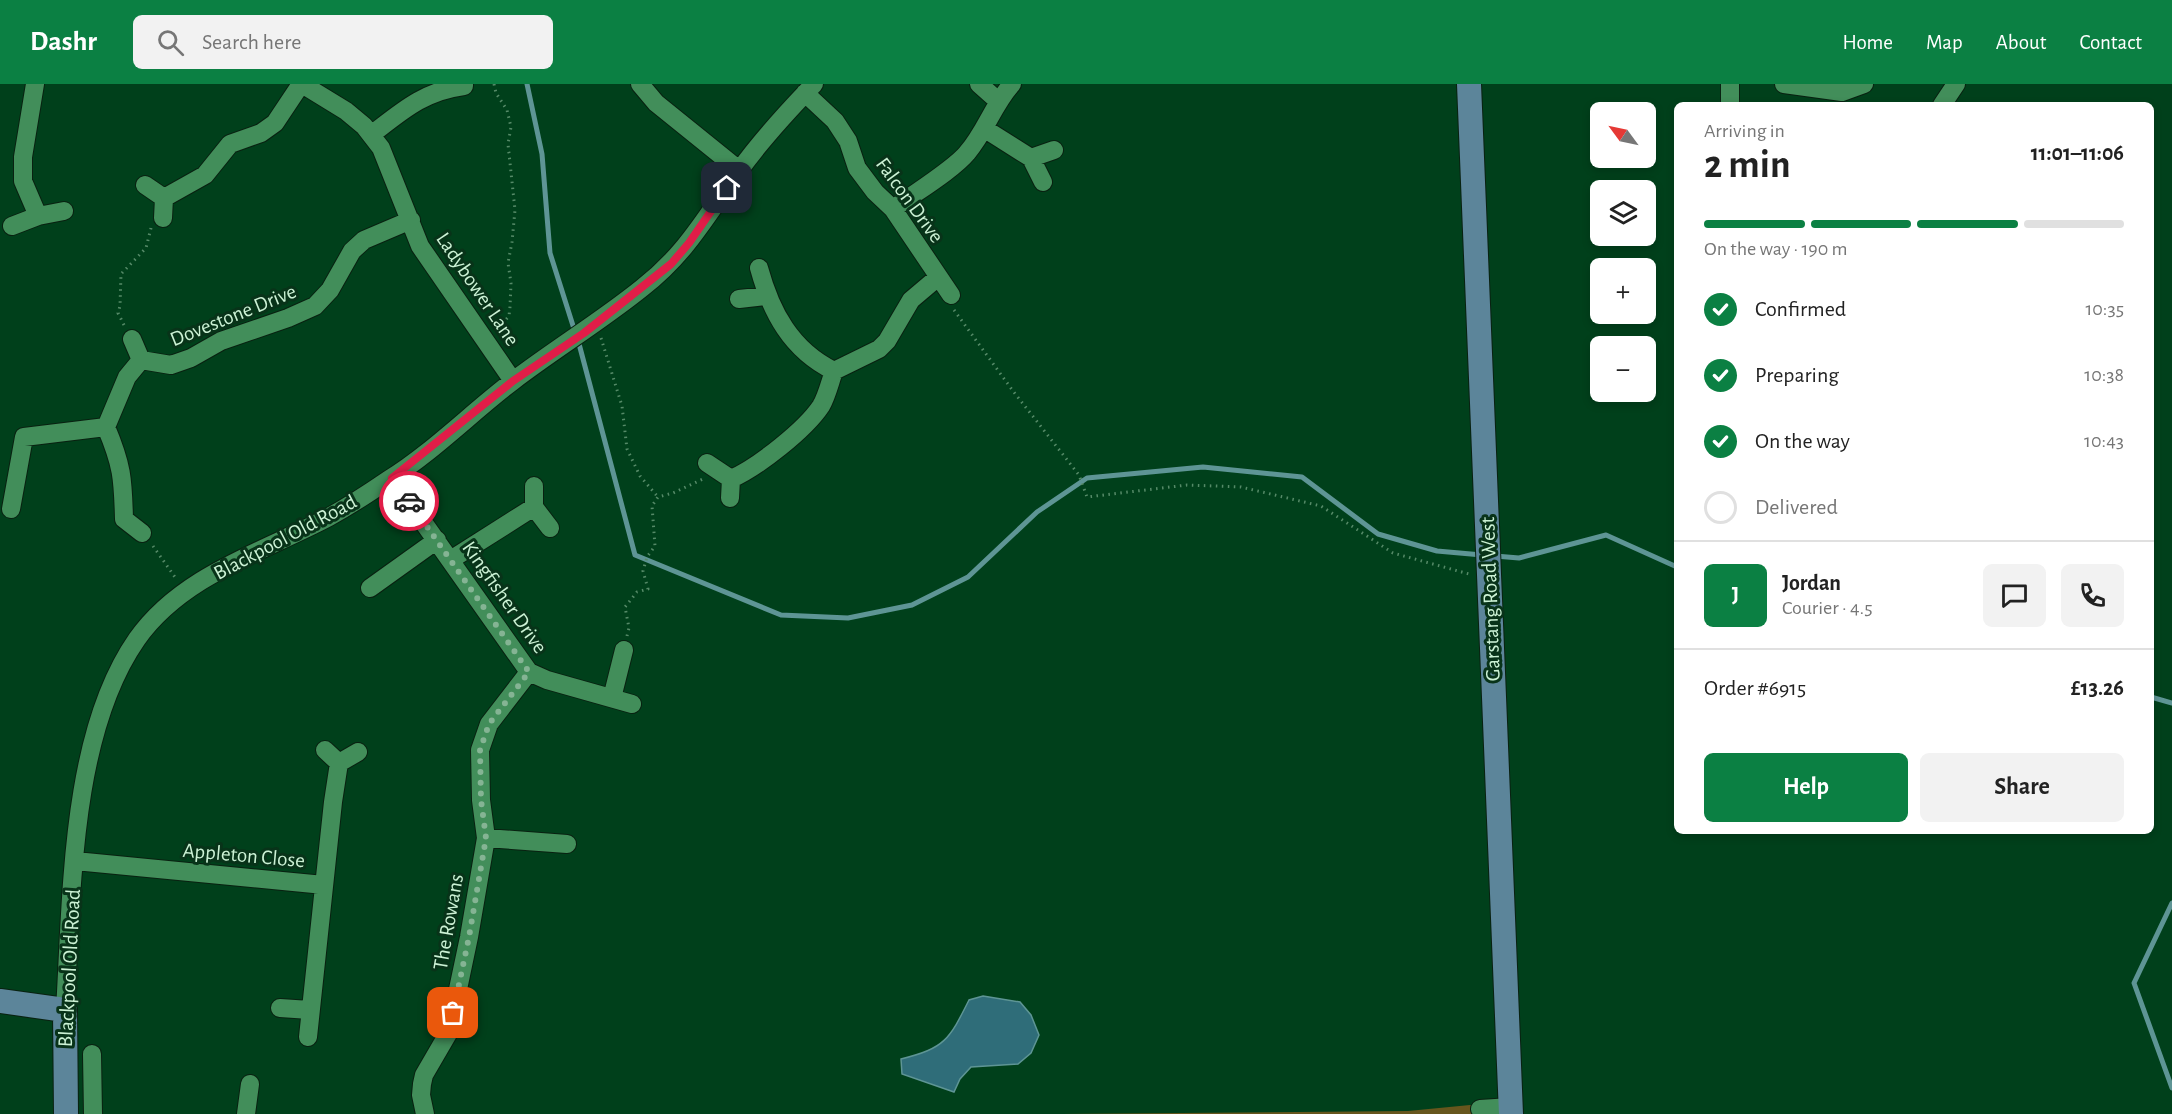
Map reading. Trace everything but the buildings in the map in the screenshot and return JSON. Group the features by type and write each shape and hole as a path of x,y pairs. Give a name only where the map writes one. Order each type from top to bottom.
{"main road":[{"name":"Garstang Road West","path":"1469,84 1511,1111"},
{"path":"0,1001 65,1010"},
{"name":"Blackpool Old Road","path":"65,1010 66,1114"}],"street":[{"path":"35,84 23,157 23,181 38,216"},
{"path":"164,198 205,175 230,144 261,133 275,123 302,84"},
{"name":"Ladybower Lane","path":"302,84 346,111 371,135 388,163 420,246 513,381"},
{"path":"640,84 656,103 739,170"},
{"path":"979,84 997,100"},
{"path":"893,209 965,156 985,129 997,100 1012,84"},
{"path":"1730,84 1730,102"},
{"path":"1784,84 1842,92 1864,84"},
{"path":"1944,102 1956,84"},
{"path":"371,135 426,95 445,88 468,90"},
{"name":"Blackpool Old Road","path":"65,1010 75,861 89,756 107,696 138,638 184,591 328,517 392,478 513,381 581,334 671,264 689,243 739,170 774,126 809,88"},
{"name":"Falcon Drive","path":"809,88 848,141 857,168 875,192 893,209 937,278 951,295"},
{"path":"985,129 1031,158 1043,182"},
{"path":"1031,158 1054,150"},
{"path":"145,185 164,198"},
{"path":"163,218 164,198"},
{"path":"12,226 38,216 64,211"},
{"name":"Dovestone Drive","path":"141,360 171,365 191,358 221,341 288,318 315,306 330,290 352,251 364,240 411,220"},
{"path":"721,477 745,473 794,435 822,404 834,370 819,364 796,345 767,296 759,268"},
{"name":"Falcon Drive","path":"834,370 879,349 887,341 910,300 937,278"},
{"path":"739,299 767,296"},
{"path":"132,339 141,360 127,377 106,427 118,455 123,477 117,523 142,533"},
{"path":"11,509 24,437 106,427"},
{"name":"Kingfisher Drive","path":"392,478 452,559 529,672 547,680 632,704"},
{"path":"534,486 534,507 550,528"},
{"path":"452,559 534,507"},
{"path":"370,588 437,540"},
{"path":"612,698 624,650"},
{"name":"The Rowans","path":"425,1114 421,1095 422,1084 424,1075 449,1032 469,937 486,838 481,800 480,750 489,724 529,672"},
{"path":"325,750 339,763 358,752"},
{"name":"Appleton Close","path":"75,861 324,885 339,763"},
{"path":"486,838 567,844"},
{"path":"308,1037 324,885"},
{"path":"280,1008 310,1010"},
{"path":"92,1054 93,1114"},
{"path":"246,1114 250,1084"},
{"path":"1480,1109 1511,1111"}],"path":[{"path":"487,342 509,316 512,283 508,263 513,242 515,210 508,144 511,127 507,110 496,93 494,84"},
{"path":"132,339 118,313 121,274 146,248 152,224 163,218"},
{"path":"951,295 951,305 1013,391 1079,475 1087,497 1187,485 1241,487 1321,506 1393,553 1488,573"},
{"path":"581,334 600,337 622,406 627,449 640,476 658,497"},
{"path":"624,650 628,628 625,607 637,592 648,589 643,571 647,557 655,546 652,506 658,497 702,480 721,477"},
{"path":"142,533 160,552 184,591"}],"shaded area":[{"path":"1475,1106 1484,1114 1061,1114 1408,1111"}],"water":[{"path":"983,996 1020,1002 1031,1015 1039,1035 1031,1053 1018,1064 971,1067 960,1079 954,1092 902,1074 901,1059 937,1046 956,1025 969,1000"}],"waterway":[{"path":"527,84 542,154 550,253 575,332"},
{"path":"578,340 635,555 781,615 848,618 912,605 968,577 1037,512 1087,478 1203,467 1302,477 1378,534 1437,551 1482,555"},
{"path":"1495,556 1519,558 1606,535 1674,566"},
{"path":"2154,698 2172,703"},
{"path":"2172,903 2134,983 2172,1088"}],"way so far":[{"path":"409,501 452,559 529,672 489,724 480,750 481,800 486,838 453,1013"}],"route":[{"path":"409,501 392,478 513,381 584,333 671,264 689,243 727,188"}]}
